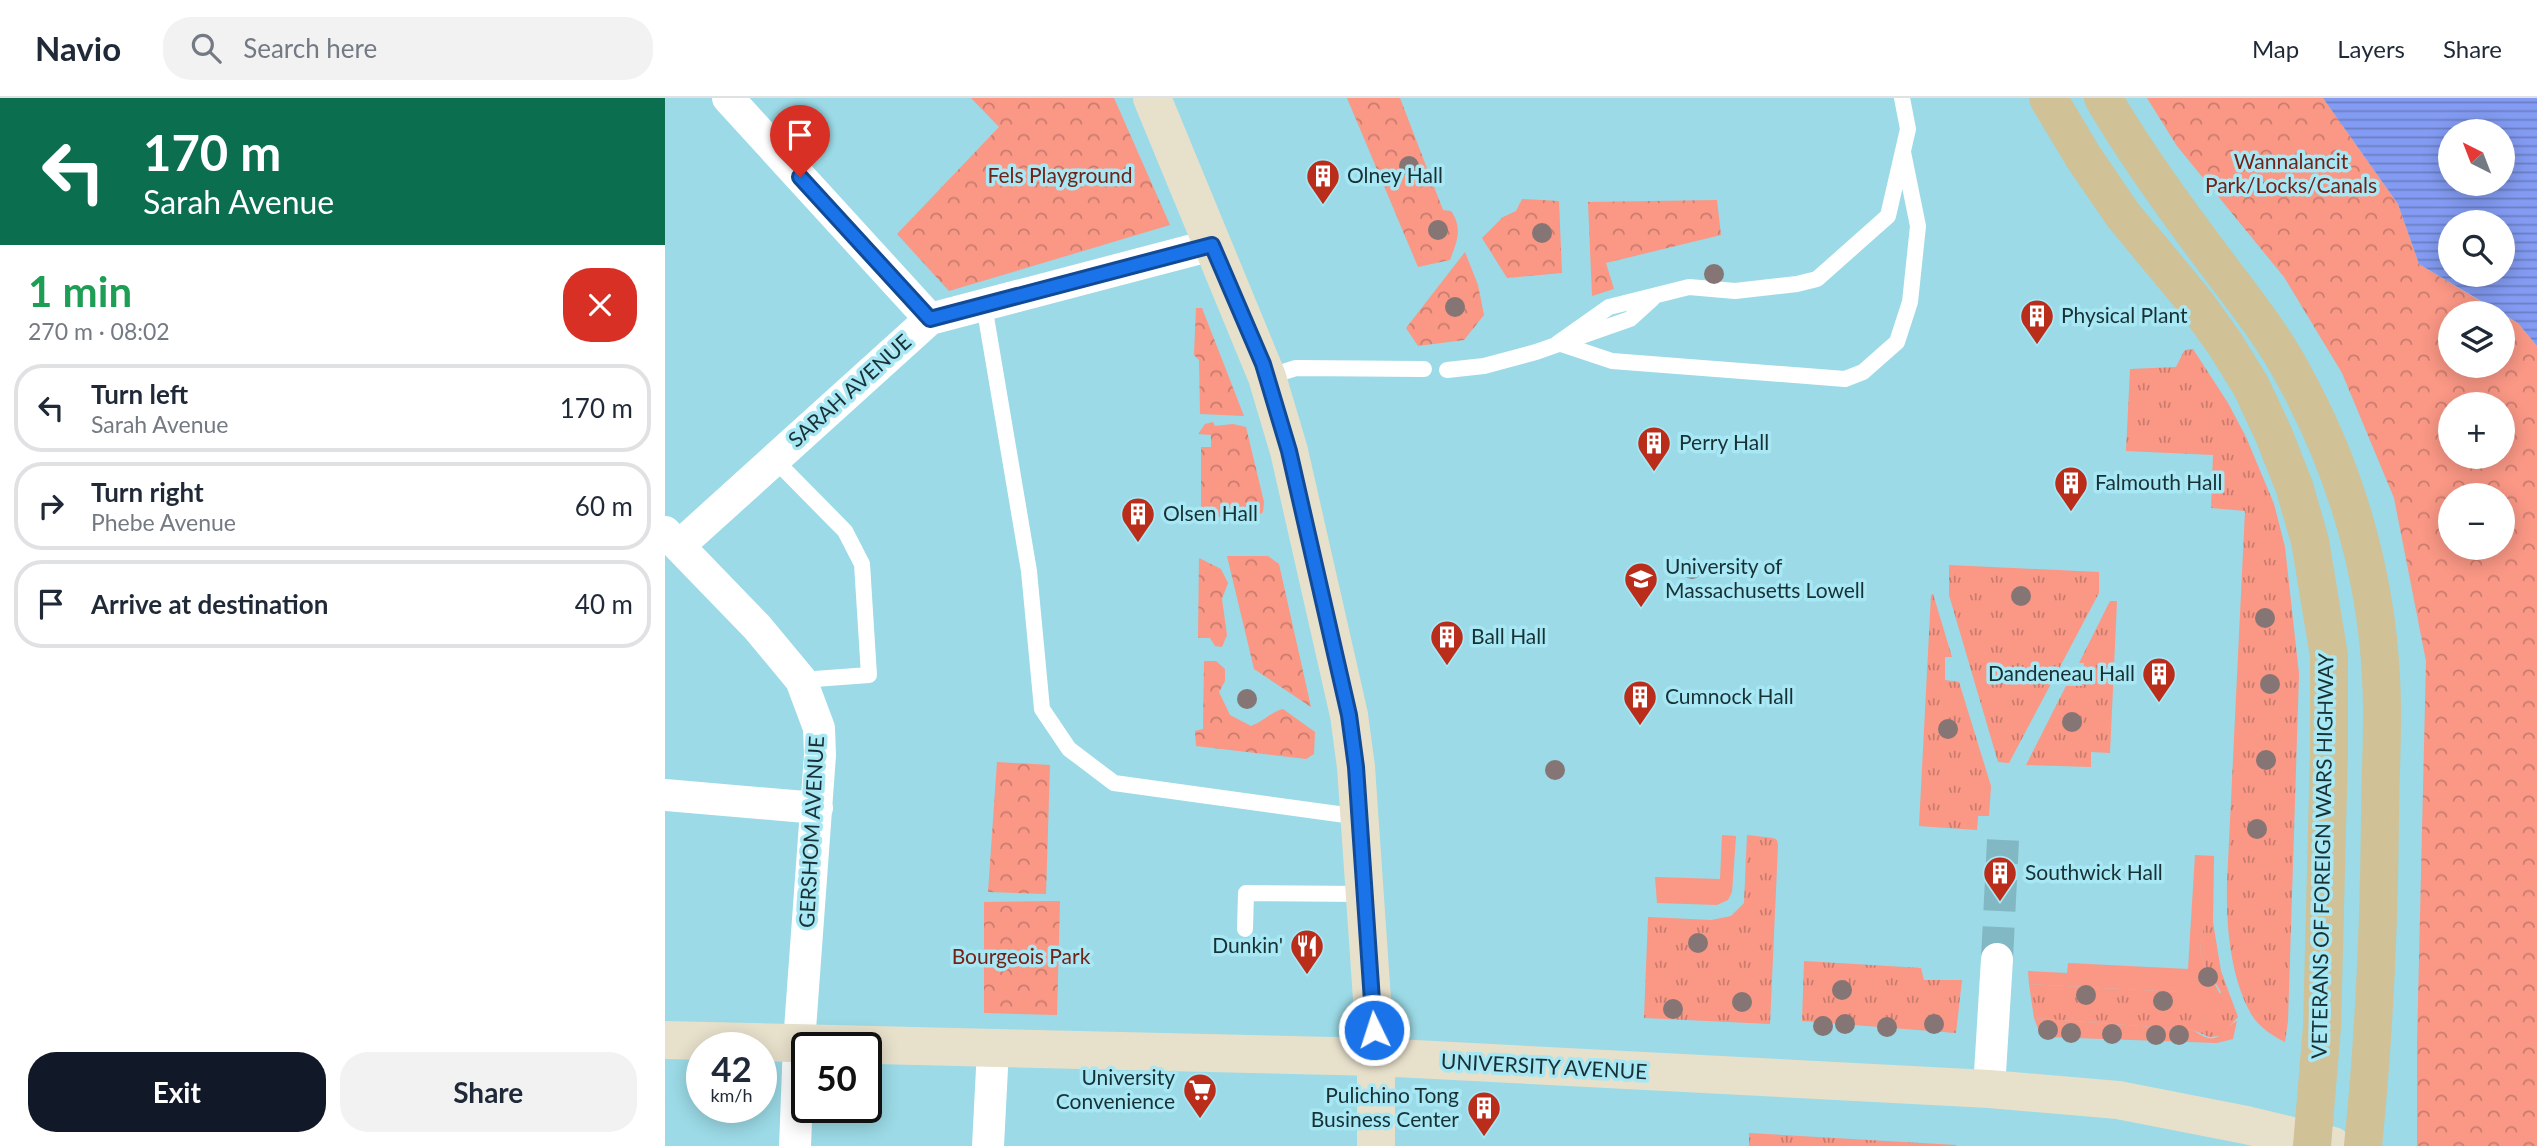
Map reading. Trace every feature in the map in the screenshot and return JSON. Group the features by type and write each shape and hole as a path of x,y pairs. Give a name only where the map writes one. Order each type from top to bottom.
{"main road":[{"path":"1152,98 1267,377 1289,451 1349,715 1360,817 1375,1057 1375,1146"},
{"name":"VETERANS OF FOREIGN WARS HIGHWAY","path":"2048,98 2123,215 2196,302 2251,386 2290,475 2310,541 2329,656 2319,1144"},
{"path":"2103,98 2142,161 2244,298 2292,370 2329,447 2360,539 2376,622 2382,733 2370,1077 2363,1146"},
{"name":"UNIVERSITY AVENUE","path":"665,1040 791,1043"},
{"name":"UNIVERSITY AVENUE","path":"882,1046 1375,1057 1990,1089 2118,1100 2246,1125 2319,1144"}],"street":[{"path":"728,98 930,319"},
{"name":"SARAH AVENUE","path":"672,539 774,459 930,319 1212,245"},
{"name":"GERSHOM AVENUE","path":"672,539 757,627 801,680 819,728 817,808 800,1032"},
{"path":"665,795 817,808"},
{"path":"1990,1089 1997,959"},
{"path":"988,1146 993,1049"},
{"name":"GERSHOM AVENUE","path":"795,1146 796,1123"}],"lane":[{"path":"1447,370 1484,366 1630,319 1654,298 1689,287 1735,291 1817,279 1888,216 1908,128 1902,98"},
{"path":"1558,343 1612,361 1845,379 1863,372 1897,342 1910,302 1918,226 1903,152"},
{"path":"984,305 1029,571 1042,709 1069,749 1114,783 1360,817"},
{"path":"1267,377 1296,368 1425,369"},
{"path":"774,459 845,531 862,564 869,675 801,680"},
{"path":"1245,929 1246,893 1365,894"}],"green space":[{"name":"Fels Playground","path":"971,98 1114,98 1170,225 949,291 897,234 999,127"},
{"path":"1347,98 1400,98 1443,210 1451,211 1457,223 1457,241 1450,260 1418,267"},
{"name":"Wannalancit Park/Locks/Canals","path":"2147,98 2323,98 2398,204 2419,264 2438,275 2438,287 2457,287 2480,301 2438,301 2438,378 2515,378 2515,321 2537,346 2537,1146 2417,1146 2426,661 2394,498 2342,373 2284,277 2177,146"},
{"path":"1522,199 1559,201 1562,273 1507,278 1482,238 1503,217 1516,211"},
{"path":"1717,200 1721,235 1606,263 1614,289 1592,296 1588,202"},
{"path":"1465,252 1478,285 1484,315 1464,340 1418,346 1406,328"},
{"path":"1196,308 1202,308 1244,416 1200,414 1199,360 1194,355"},
{"path":"2193,349 2228,403 2246,437 2274,504 2285,547 2299,674 2288,1021 2285,1042 2264,1029 2249,1010 2233,964 2227,915 2245,511 2211,508 2213,455 2126,451 2130,369 2176,367 2184,351"},
{"path":"1213,422 1215,426 1233,424 1246,427 1264,502 1263,512 1257,517 1201,517 1201,447 1211,447 1211,435 1198,434 1205,424"},
{"path":"1227,556 1268,556 1279,564 1311,707 1254,669"},
{"path":"1199,558 1221,569 1228,583 1222,599 1227,635 1222,647 1215,646 1210,638 1198,638"},
{"path":"1949,565 2099,572 2099,593 2009,763 1998,762 1949,595"},
{"path":"1933,594 1952,657 1945,657 1945,680 1959,682 1991,786 1989,816 1978,816 1977,830 1919,826"},
{"path":"2110,601 2117,601 2110,753 2091,752 2091,767 2026,765 2066,686 2082,686 2084,663 2079,663"},
{"path":"1204,661 1216,661 1225,669 1225,681 1219,692 1230,715 1251,726 1283,709 1315,732 1314,754 1306,759 1196,746 1195,731 1203,729"},
{"path":"997,762 1050,765 1046,894 988,892"},
{"path":"1722,835 1736,836 1732,892 1728,900 1717,905 1657,903 1655,877 1720,879"},
{"path":"1747,835 1773,838 1778,845 1770,1024 1644,1018 1648,917 1711,920 1731,916 1744,903"},
{"path":"2195,855 2214,856 2213,922 2204,922 2200,950 2204,964 2225,1003 2221,1015 2209,1021 2196,1018 2178,992 2029,984 2028,971 2067,973 2068,963 2188,969"},
{"name":"Bourgeois Park","path":"1060,901 1057,1015 984,1013 984,902"},
{"path":"2204,921 2213,922 2221,971 2238,1017 2220,1036 2209,1037 2193,1030 2034,1018 2029,984 2179,992 2193,1015 2209,1021 2221,992 2204,964 2200,950"},
{"path":"1804,961 1921,968 1924,980 1962,980 1956,1033 1802,1021"},
{"path":"2034,1018 2193,1030 2209,1038 2219,1036 2237,1021 2233,1039 2217,1043 2047,1037 2039,1031"},
{"path":"1749,1133 1956,1145 1956,1146 1749,1146"}],"water":[{"path":"2323,98 2537,98 2537,346 2515,321 2515,301 2481,301 2458,287 2515,287 2515,210 2438,210 2438,275 2419,264 2398,204"}],"tunnel":[{"path":"1997,959 2003,840"}],"place":[{"name":"Olney Hall","path":"1323,206"},
{"name":"Physical Plant","path":"2037,346"},
{"name":"Perry Hall","path":"1654,473"},
{"name":"Falmouth Hall","path":"2071,513"},
{"name":"Olsen Hall","path":"1138,544"},
{"name":"University of Massachusetts Lowell","path":"1641,609"},
{"name":"Ball Hall","path":"1447,667"},
{"name":"Dandeneau Hall","path":"2159,704"},
{"name":"Cumnock Hall","path":"1640,727"},
{"name":"Southwick Hall","path":"2000,903"},
{"name":"Dunkin'","path":"1307,976"},
{"name":"University Convenience","path":"1200,1120"},
{"name":"Pulichino Tong Business Center","path":"1484,1138"}],"route":[{"path":"800,177 930,319 1212,245 1263,364 1289,451 1349,715 1356,767 1374,1030"}]}
